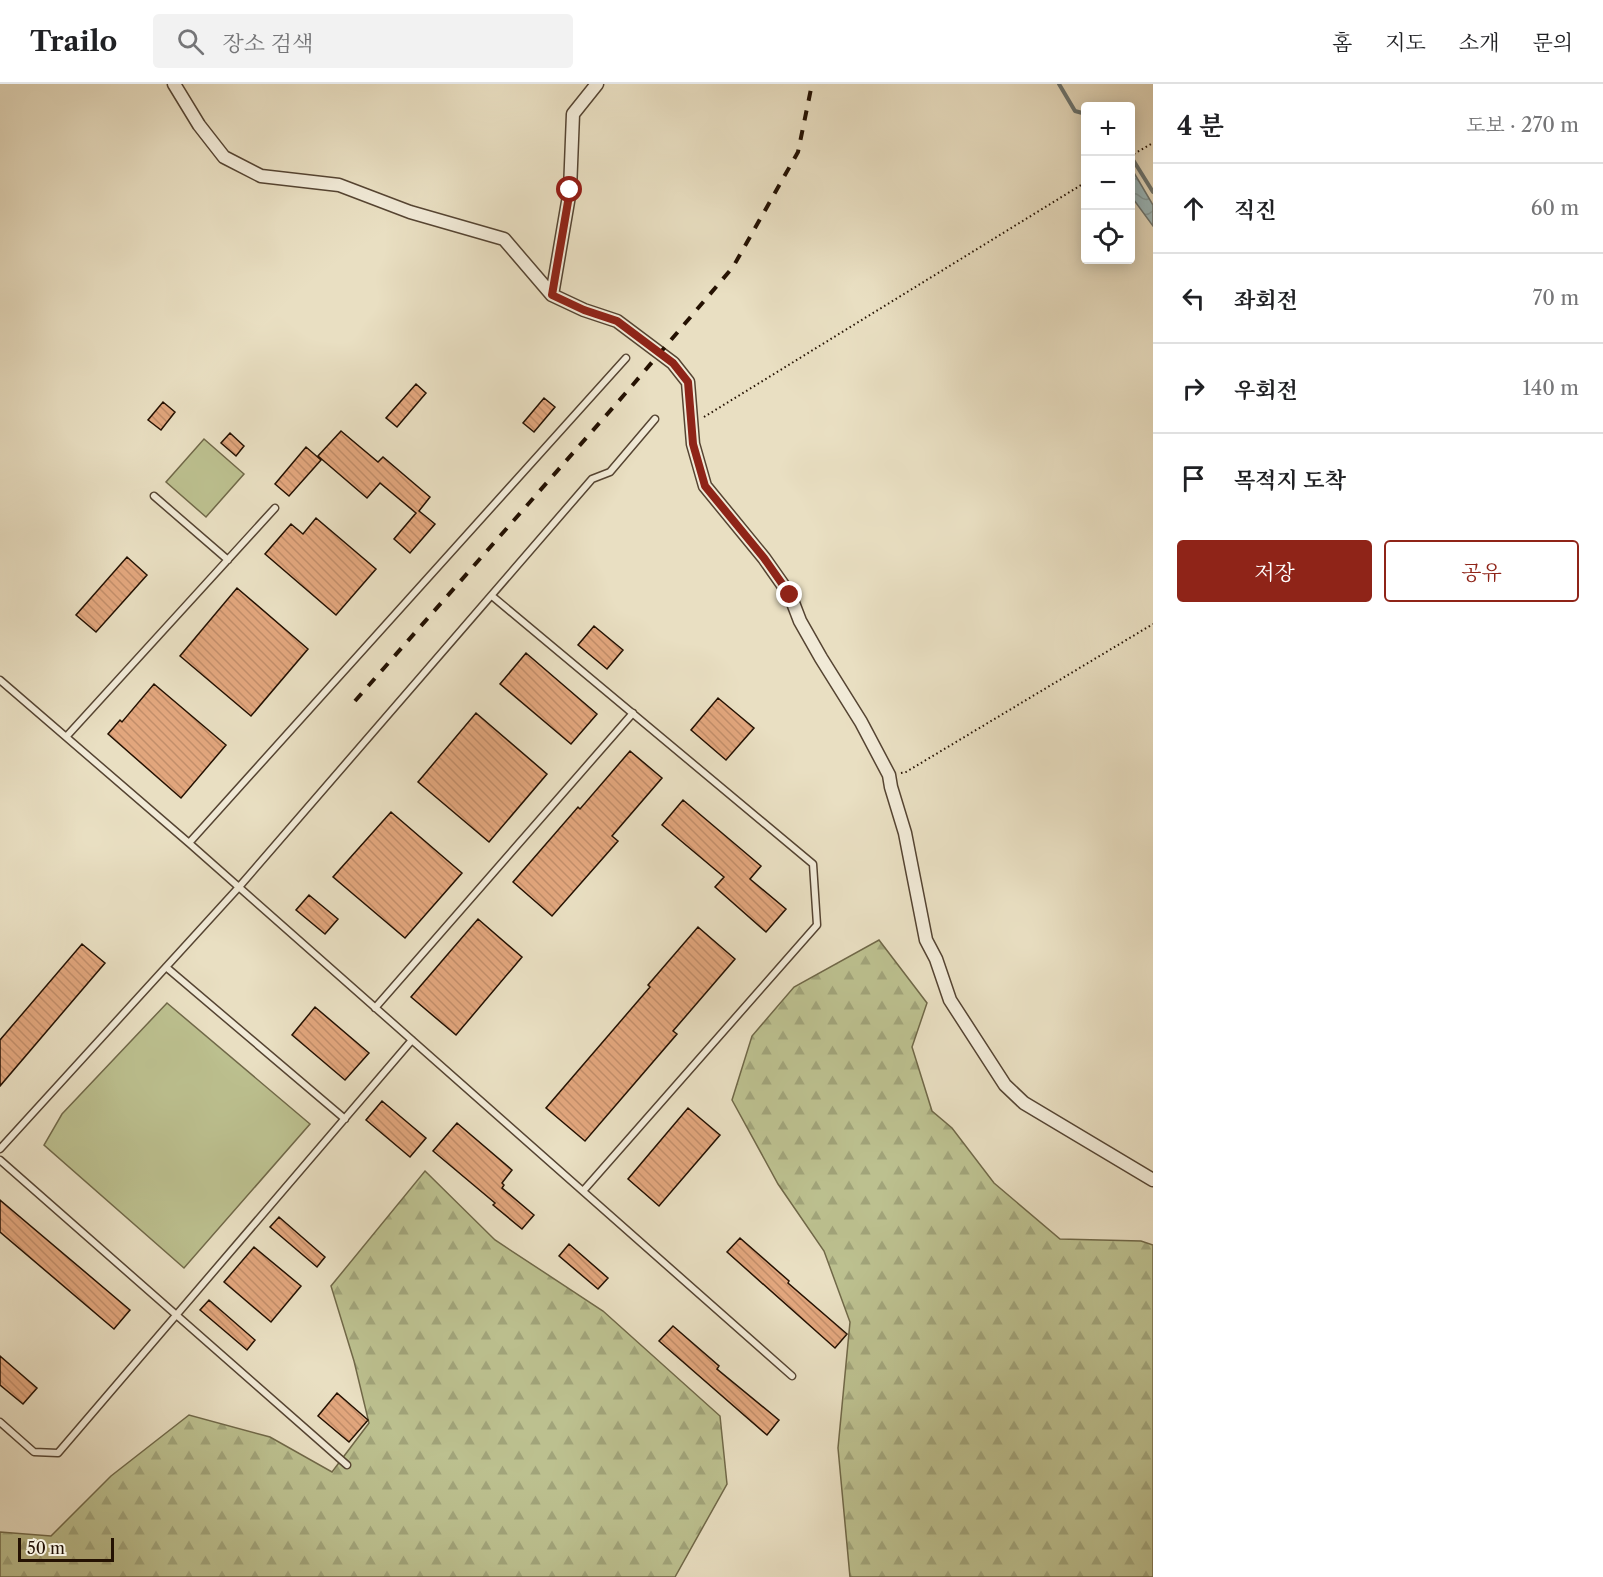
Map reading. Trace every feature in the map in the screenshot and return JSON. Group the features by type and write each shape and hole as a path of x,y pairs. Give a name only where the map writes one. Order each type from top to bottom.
{"street":[{"path":"174,84 199,125 224,156 261,176 339,185 410,212 504,239 552,295 584,310 617,321 673,363 688,382 693,444 705,486 764,558 790,595 800,621 890,775 905,833 926,940 936,959 950,1000 1005,1085 1024,1103 1153,1180"},
{"path":"552,295 570,190 573,114 597,84"}],"lane":[{"path":"189,843 626,358"},
{"path":"0,1149 239,887 592,478 610,472 655,419"},
{"path":"154,496 228,560"},
{"path":"66,737 274,508"},
{"path":"492,596 813,864 817,925 583,1191"},
{"path":"0,680 189,843 792,1376"},
{"path":"375,1008 633,713"},
{"path":"166,967 345,1119"},
{"path":"0,1422 34,1452 58,1453 412,1040"},
{"path":"0,1160 347,1465"}],"path":[{"path":"1135,154 1153,143"},
{"path":"691,425 1081,185"},
{"path":"890,775 906,772 1153,624"}],"green space":[{"path":"204,439 244,474 206,517 166,482"},
{"path":"879,940 927,1003 912,1047 932,1111 952,1128 994,1183 1060,1239 1141,1241 1153,1245 1153,1577 850,1577 838,1448 850,1322 824,1251 778,1184 732,1100 752,1036 794,987"},
{"path":"167,1003 310,1124 184,1268 44,1145 62,1114"},
{"path":"425,1171 495,1240 603,1311 720,1416 727,1484 675,1577 0,1577 0,1532 51,1536 111,1476 189,1415 270,1437 332,1472 369,1423 354,1361 331,1286"}],"water":[{"path":"1135,174 1153,205 1153,226 1135,201"}],"building":[{"path":"416,384 426,393 397,427 386,418"},
{"path":"544,398 555,407 534,432 523,423"},
{"path":"163,402 175,412 161,430 148,420"},
{"path":"341,431 378,462 383,457 430,497 419,511 435,524 410,553 394,539 416,513 380,483 367,498 318,456"},
{"path":"230,433 244,446 236,456 221,443"},
{"path":"306,447 321,460 289,496 275,484"},
{"path":"316,518 376,569 336,615 265,554 291,524 303,534"},
{"path":"127,557 147,575 96,632 76,615"},
{"path":"237,588 308,649 251,716 180,656"},
{"path":"594,626 623,650 607,669 578,645"},
{"path":"526,653 597,714 571,744 500,684"},
{"path":"154,684 226,745 181,798 108,734 120,720 122,722"},
{"path":"718,698 754,728 726,760 691,730"},
{"path":"476,713 547,774 489,842 418,782"},
{"path":"630,751 662,778 612,836 618,841 552,916 513,882"},
{"path":"683,800 761,866 750,879 786,909 766,932 715,887 724,877 662,825"},
{"path":"391,812 462,873 405,938 333,877"},
{"path":"309,895 338,919 325,934 296,910"},
{"path":"478,919 522,957 456,1035 411,997"},
{"path":"698,927 735,959 673,1031 677,1034 585,1141 546,1108 650,987 648,985"},
{"path":"82,944 105,963 0,1086 0,1040"},
{"path":"315,1007 369,1053 345,1080 292,1035"},
{"path":"382,1101 426,1138 410,1157 366,1120"},
{"path":"688,1108 720,1135 659,1206 628,1179"},
{"path":"457,1123 512,1170 502,1183 504,1185 502,1188 534,1215 522,1229 433,1151"},
{"path":"0,1200 130,1310 114,1329 0,1232"},
{"path":"279,1217 325,1257 317,1267 270,1227"},
{"path":"740,1238 847,1334 835,1348 727,1252"},
{"path":"569,1244 608,1278 598,1289 559,1256"},
{"path":"254,1247 301,1286 271,1322 224,1282"},
{"path":"209,1300 255,1340 247,1350 200,1310"},
{"path":"673,1326 719,1366 717,1369 779,1420 767,1435 659,1341"},
{"path":"0,1356 37,1388 23,1404 0,1385"},
{"path":"337,1393 368,1420 349,1442 318,1416"}],"waterway":[{"path":"1059,84 1075,111 1081,113"},
{"path":"1131,156 1153,192"}],"railway":[{"path":"355,701 631,387 733,267 798,152 812,84"}],"route":[{"path":"570,190 552,295 584,310 617,321 673,363 688,382 693,444 705,486 764,558 790,595"}]}
